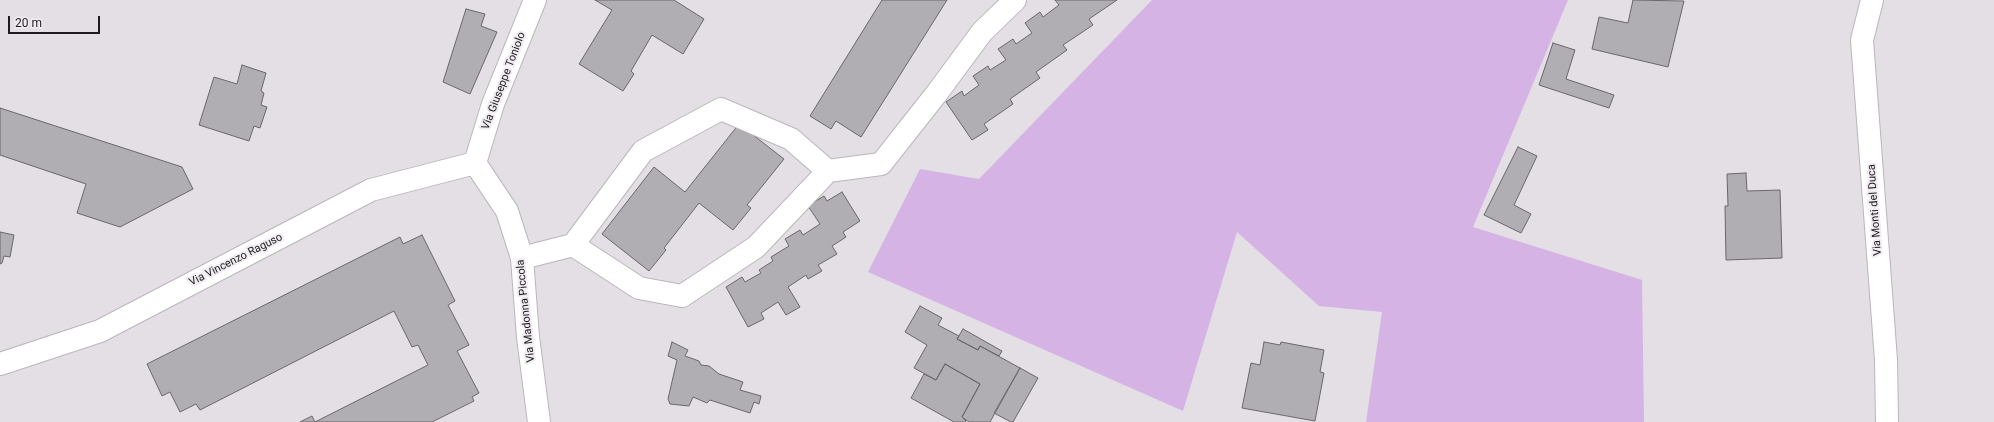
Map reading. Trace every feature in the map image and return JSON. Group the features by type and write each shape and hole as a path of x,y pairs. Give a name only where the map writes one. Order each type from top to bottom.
{"street":[{"name":"Via Giuseppe Toniolo","path":"475,163 493,104 535,0"},
{"path":"982,32 998,0"},
{"path":"573,245 639,288 682,296 756,246 828,171 881,164 937,93 982,32 1015,0"},
{"name":"Via Monti del Duca","path":"1872,0 1862,40 1886,360 1887,422"},
{"path":"522,258 573,245 644,151 721,110 791,139 828,171"},
{"name":"Via Madonna Piccola","path":"475,163 507,211 522,258 528,337 539,422"},
{"name":"Via Vincenzo Raguso","path":"0,364 100,331 371,190 475,163"}],"shaded area":[{"path":"1152,0 1568,0 1473,227 1642,280 1644,422 1366,422 1382,312 1319,306 1237,232 1183,411 868,272 920,169 979,179"}],"building":[{"path":"595,0 674,0 704,19 683,54 652,35 631,71 634,74 623,91 579,64 612,10"},
{"path":"882,0 947,0 861,137 836,121 831,129 810,116"},
{"path":"1055,0 1117,0 1089,19 1093,25 1063,45 1067,50 1036,72 1040,78 1010,99 1013,104 984,124 988,130 972,140 946,102 962,91 964,96 979,85 973,76 988,66 990,70 1006,60 998,49 1013,39 1016,44 1032,33 1025,23 1040,12 1043,17 1059,5"},
{"path":"1633,0 1684,1 1668,67 1592,49 1599,17 1628,23"},
{"path":"466,9 485,14 481,26 497,32 470,94 443,82"},
{"path":"1553,43 1575,50 1566,79 1614,95 1609,108 1539,85"},
{"path":"242,65 266,73 261,91 264,93 261,105 267,107 260,128 254,126 249,141 199,125 214,77 237,84"},
{"path":"0,108 182,167 193,189 120,227 77,213 86,184 0,155"},
{"path":"739,124 784,159 747,205 751,208 733,230 699,203 664,248 666,250 649,271 602,234 654,167 685,192"},
{"path":"1518,147 1537,156 1514,205 1531,214 1521,233 1484,215"},
{"path":"1746,173 1747,191 1780,190 1782,258 1726,260 1725,206 1728,206 1727,174"},
{"path":"842,192 860,221 843,232 846,237 832,246 837,254 818,265 822,271 808,279 806,275 788,287 800,307 786,315 778,302 761,313 764,319 748,327 726,287 742,277 745,282 761,273 759,270 773,261 771,257 789,246 785,239 800,230 803,235 820,224 808,206 824,196 827,201"},
{"path":"0,232 14,235 10,257 4,256 2,263 0,264"},
{"path":"422,235 455,301 448,305 469,345 457,351 479,393 472,397 474,401 432,422 315,422 428,365 418,345 412,347 394,311 200,410 196,404 180,412 170,392 162,396 147,364 400,237 403,244"},
{"path":"920,306 942,318 938,325 959,336 957,339 978,350 980,346 1020,368 990,422 969,422 962,417 980,384 945,364 936,380 914,368 927,345 905,332"},
{"path":"963,329 1002,351 999,356 980,346 978,350 957,339"},
{"path":"672,342 688,350 685,356 699,361 701,365 709,366 719,374 743,382 740,390 761,396 759,404 754,402 750,413 710,400 707,403 693,397 689,406 670,404 668,399 677,360 668,356"},
{"path":"1264,342 1280,345 1281,342 1324,350 1320,372 1324,373 1315,421 1242,408 1251,363 1260,365"},
{"path":"945,364 980,384 962,417 966,421 965,422 954,422 911,398 924,374 936,380"},
{"path":"1020,368 1038,378 1013,422 1011,422 994,413"},
{"path":"312,416 315,422 300,422"}]}
